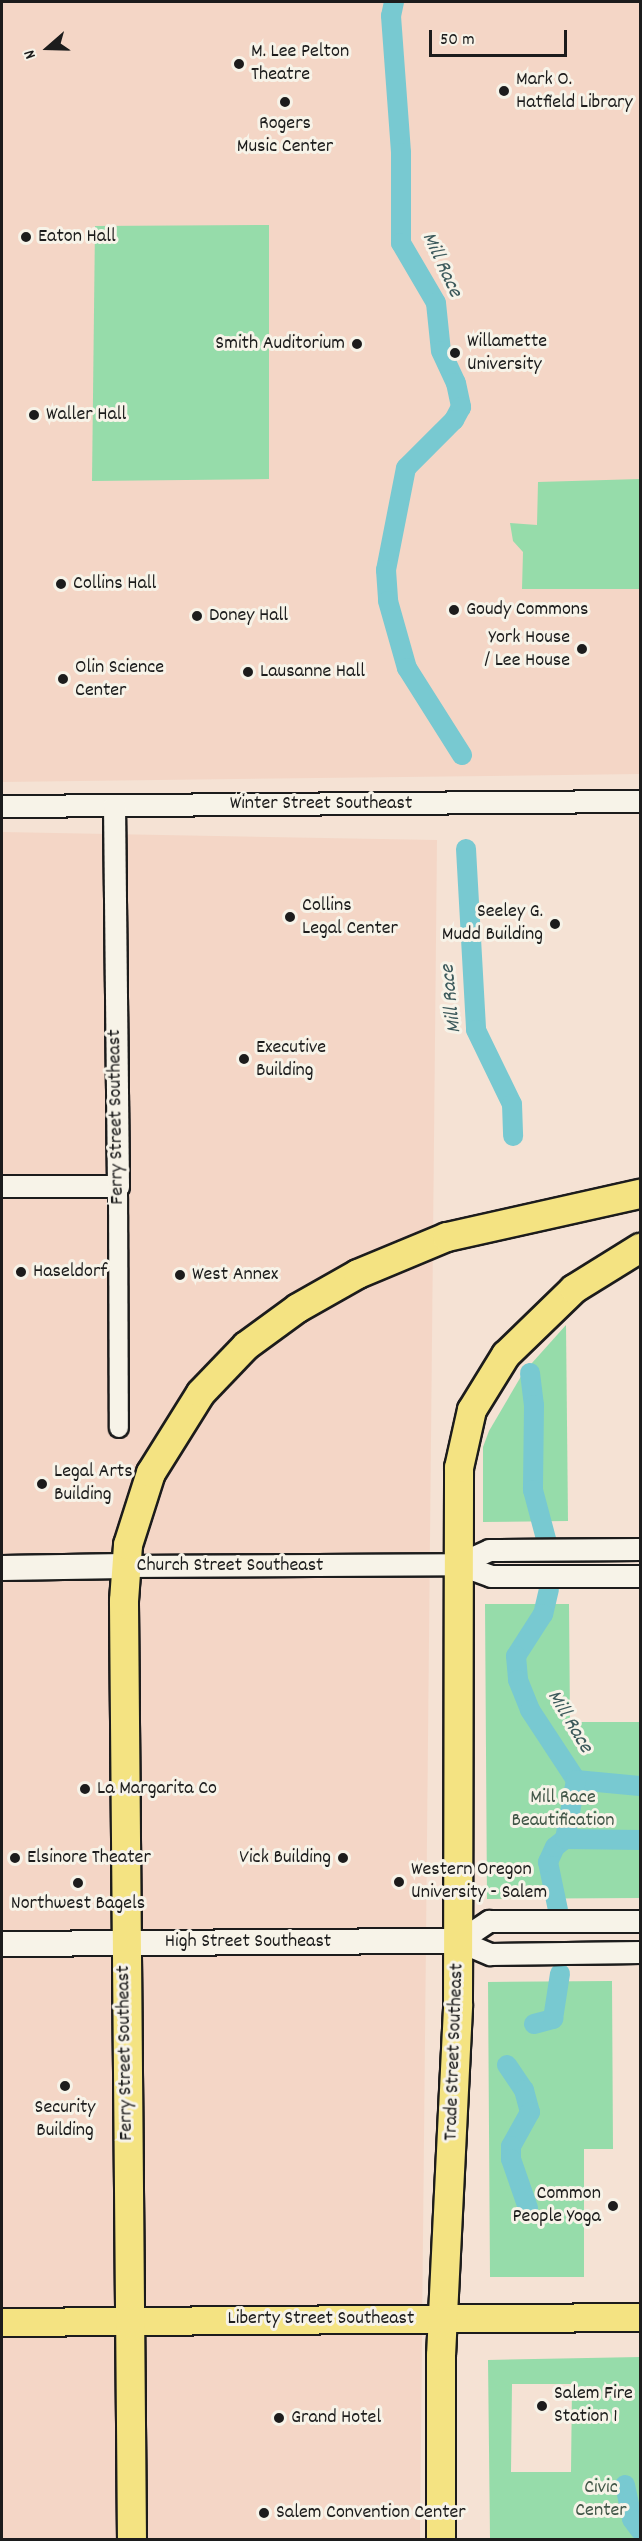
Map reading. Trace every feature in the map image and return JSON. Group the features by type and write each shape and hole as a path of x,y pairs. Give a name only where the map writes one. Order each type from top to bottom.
{"highway":[{"name":"Ferry Street Southeast","path":"132,2540 125,1943 125,1566 132,1525 152,1473 179,1425 201,1393 246,1346 298,1308 358,1274 447,1237 640,1194"},
{"name":"Trade Street Southeast","path":"441,2540 443,2318 459,1941 459,1468 464,1437 472,1410 506,1355 545,1314 598,1271 640,1248"}],"main road":[{"name":"Church Street Southeast","path":"2,1568 125,1566"},
{"name":"High Street Southeast","path":"2,1944 459,1941"},
{"name":"Liberty Street Southeast","path":"2,2322 640,2317"}],"street":[{"name":"Winter Street Southeast","path":"2,806 640,801"},
{"name":"Ferry Street Southeast","path":"114,805 119,1428"},
{"path":"2,1186 118,1186"},
{"name":"Church Street Southeast","path":"458,1564 489,1550 640,1549"},
{"name":"Church Street Southeast","path":"125,1566 458,1564 491,1576 640,1576"},
{"path":"459,1941 489,1921 640,1921"},
{"name":"High Street Southeast","path":"459,1941 490,1953 640,1952"}],"shaded area":[{"name":"Willamette University","path":"2,2 640,2 640,774 2,782"},
{"path":"2,832 437,840 420,2539 2,2540"}],"green space":[{"path":"269,225 269,479 92,481 95,226"},
{"path":"640,479 640,589 522,589 523,552 513,541 510,523 537,525 538,482"},
{"path":"566,1325 568,1521 483,1522 483,1447 489,1431 523,1373"},
{"name":"Mill Race Beautification","path":"485,1604 569,1604 570,1722 640,1722 640,1898 487,1899"},
{"path":"612,1981 613,2149 584,2149 584,2277 490,2277 488,1982"},
{"name":"Civic Center","path":"640,2357 640,2539 490,2539 488,2360","holes":["512,2384 572,2384 571,2472 511,2472"]}],"waterway":[{"name":"Mill Race","path":"394,2 391,16 401,153 401,243 436,303 441,351 456,383 461,407 454,420 406,468 386,570 388,601 407,668 462,755"},
{"name":"Mill Race","path":"466,849 476,1030 512,1104 513,1136"},
{"name":"Mill Race","path":"530,1373 534,1405 533,1490 546,1539"},
{"name":"Mill Race","path":"549,1589 543,1614 516,1656 518,1680 530,1710 576,1780 640,1786"},
{"name":"Mill Race","path":"565,1839 576,1780"},
{"name":"Mill Race","path":"558,1910 548,1862 555,1847 565,1839 640,1840"},
{"name":"Mill Race","path":"534,2024 553,2019 560,1974"},
{"name":"Mill Race","path":"507,2065 524,2090 530,2112 511,2146 511,2159 528,2208"},
{"name":"Mill Race","path":"625,2485 632,2519 640,2530"}],"place":[{"name":"M. Lee Pelton Theatre","path":"239,64"},
{"name":"Mark O. Hatfield Library","path":"504,91"},
{"name":"Rogers Music Center","path":"285,102"},
{"name":"Eaton Hall","path":"26,237"},
{"name":"Smith Auditorium","path":"357,344"},
{"name":"Willamette University","path":"455,353"},
{"name":"Waller Hall","path":"34,415"},
{"name":"Collins Hall","path":"61,584"},
{"name":"Goudy Commons","path":"454,610"},
{"name":"Doney Hall","path":"197,616"},
{"name":"York House / Lee House","path":"582,649"},
{"name":"Lausanne Hall","path":"248,672"},
{"name":"Olin Science Center","path":"63,679"},
{"name":"Collins Legal Center","path":"290,917"},
{"name":"Seeley G. Mudd Building","path":"555,924"},
{"name":"Executive Building","path":"244,1059"},
{"name":"Haseldorf","path":"21,1272"},
{"name":"West Annex","path":"180,1275"},
{"name":"Legal Arts Building","path":"42,1484"},
{"name":"La Margarita Co","path":"85,1789"},
{"name":"Elsinore Theater","path":"15,1858"},
{"name":"Vick Building","path":"343,1858"},
{"name":"Western Oregon University - Salem","path":"399,1882"},
{"name":"Northwest Bagels","path":"78,1883"},
{"name":"Security Building","path":"65,2086"},
{"name":"Common People Yoga","path":"613,2206"},
{"name":"Salem Fire Station 1","path":"542,2406"},
{"name":"Grand Hotel","path":"279,2418"},
{"name":"Salem Convention Center","path":"264,2513"}]}
